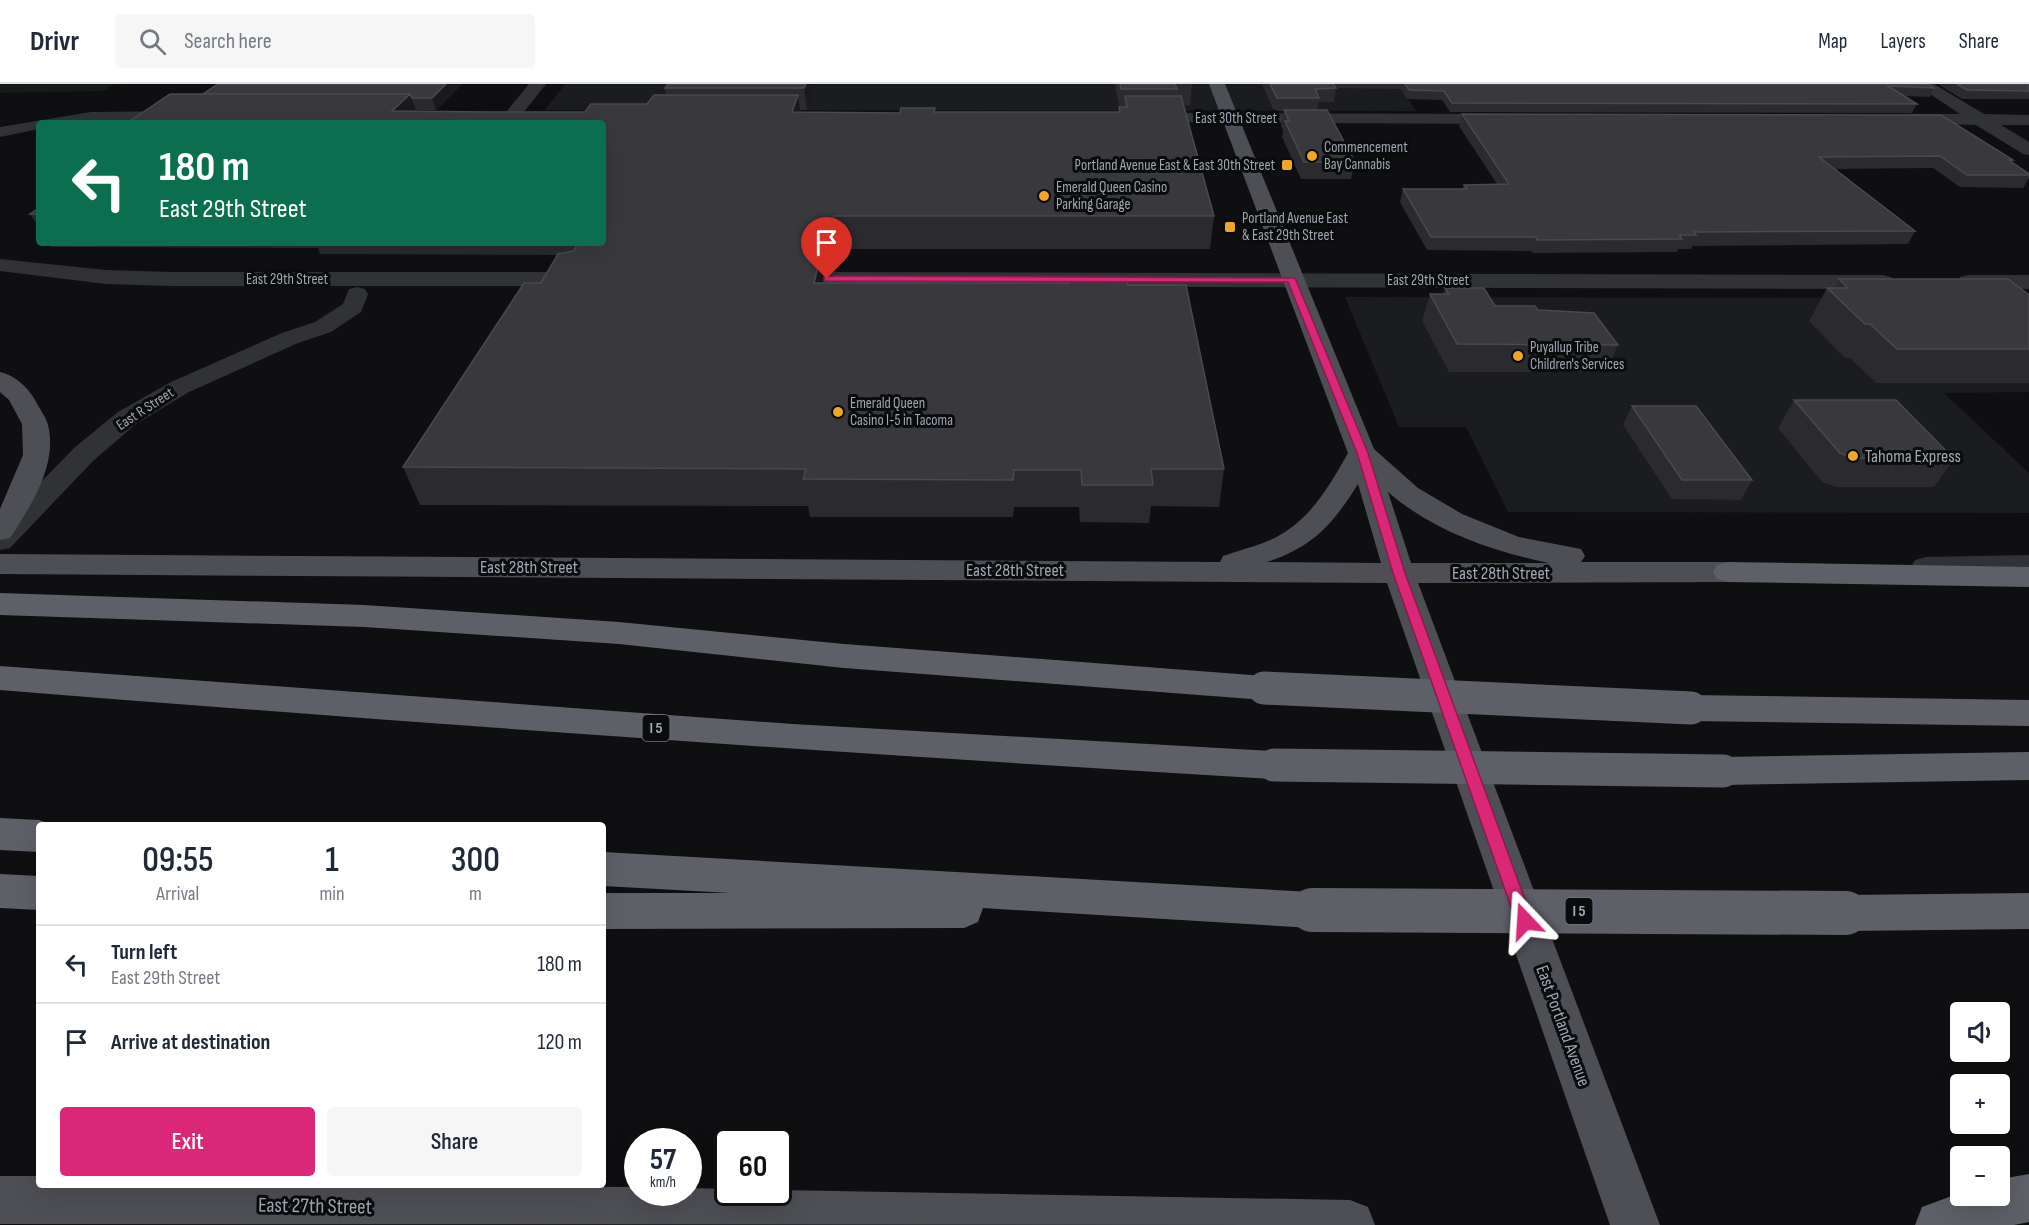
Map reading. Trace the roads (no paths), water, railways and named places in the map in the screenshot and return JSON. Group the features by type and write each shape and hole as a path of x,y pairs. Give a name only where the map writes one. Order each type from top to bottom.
{"highway":[{"path":"1728,572 2029,577"},
{"path":"0,604 364,616 619,633 844,656 1264,688 1691,708 2029,713"},
{"name":"I 5","path":"0,678 781,737 1274,765 1723,771 2029,766"},
{"path":"0,834 36,836"},
{"name":"I 5","path":"606,869 1312,910 1846,913 2029,911"},
{"path":"0,891 36,892"},
{"path":"606,910 1312,910"},
{"path":"1941,1225 2006,1202 2029,1198"}],"main road":[{"name":"East Portland Avenue","path":"1217,84 1362,453 1399,573 1635,1225"},
{"path":"0,380 20,396 35,424 37,455 15,508 0,531"},
{"path":"1206,572 1275,549 1299,536 1336,497 1362,453 1414,498 1482,536 1532,551 1663,572"},
{"name":"East 28th Street","path":"0,564 1399,573 1728,572"},
{"name":"East 27th Street","path":"0,1200 1350,1225"}],"street":[{"path":"503,119 538,84"},
{"path":"1923,84 2029,150"},
{"path":"69,120 91,117 199,117"},
{"path":"503,119 530,117"},
{"name":"East 30th Street","path":"1130,118 1522,119"},
{"path":"1887,119 2029,120"},
{"path":"0,132 36,125"},
{"name":"East R Street","path":"0,541 84,454 127,418 180,387 290,338 323,327 353,307 364,287 389,259"},
{"name":"East 29th Street","path":"0,265 106,277 364,287 574,279"},
{"name":"East 29th Street","path":"827,279 1902,282"},
{"path":"1948,282 2029,282"},
{"name":"East 28th Street","path":"1728,572 2029,565"}],"place":[{"name":"Commencement Bay Cannabis","path":"1312,156"},
{"name":"Portland Avenue East & East 30th Street","path":"1287,165"},
{"name":"Emerald Queen Casino Parking Garage","path":"1044,196"},
{"name":"Portland Avenue East & East 29th Street","path":"1230,227"},
{"name":"Puyallup Tribe Children's Services","path":"1518,356"},
{"name":"Emerald Queen Casino I-5 in Tacoma","path":"838,412"},
{"name":"Tahoma Express","path":"1853,456"}]}
